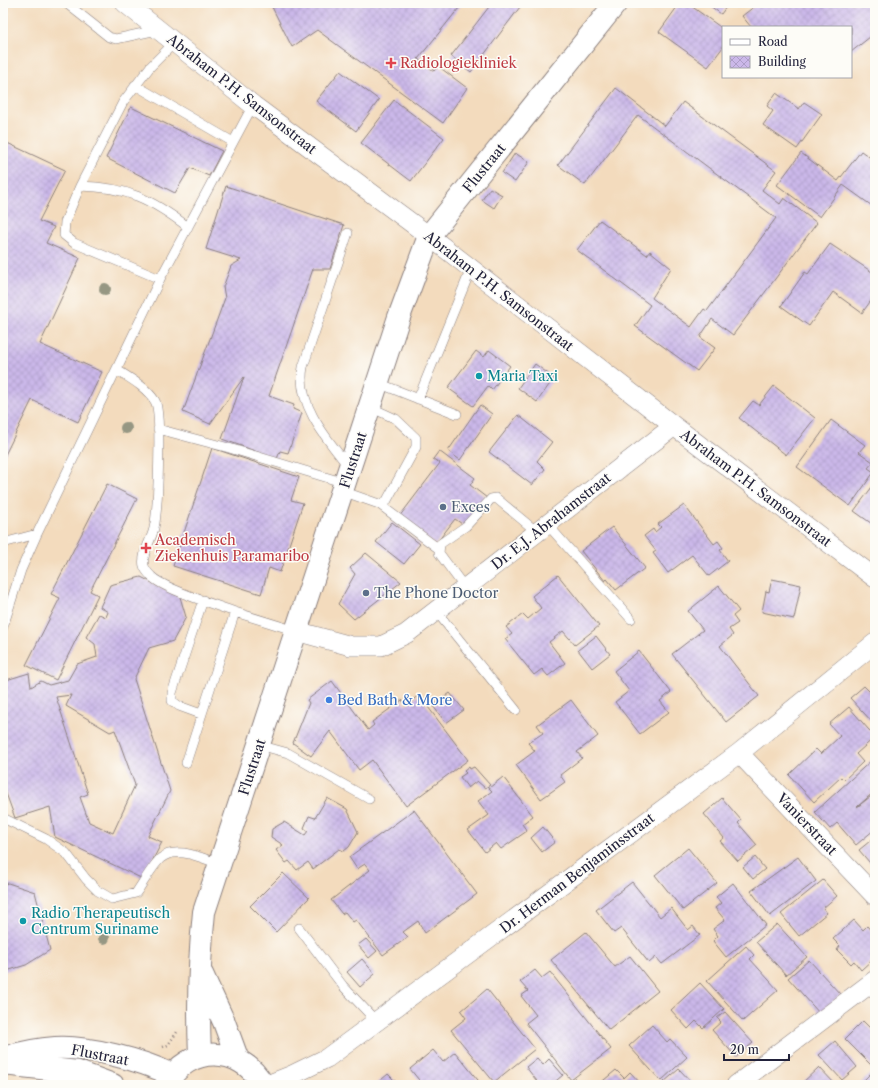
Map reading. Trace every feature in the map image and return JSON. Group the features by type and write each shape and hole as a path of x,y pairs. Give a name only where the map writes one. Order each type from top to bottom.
{"street":[{"name":"Abraham P.H. Samsonstraat","path":"125,3 253,105 428,236 674,426 875,578"},
{"name":"Flustraat","path":"200,1056 198,1021 204,912 370,407 428,236 616,3"},
{"name":"Dr. E.J. Abrahamstraat","path":"296,631 351,646 381,646 406,634 674,426"},
{"name":"Dr. Herman Benjaminsstraat","path":"267,1085 327,1058 739,753 875,643"},
{"name":"Vanierstraat","path":"739,753 875,896"},
{"name":"Flustraat","path":"201,971 224,1022 238,1060"},
{"path":"736,1085 875,980"},
{"name":"Flustraat","path":"3,1058 29,1051 56,1048 81,1049 156,1067 169,1080"},
{"path":"169,1080 179,1067 200,1056 213,1054 226,1055 238,1060 253,1070 263,1085"},
{"name":"Flustraat","path":"3,1064 78,1072 113,1085"}],"lane":[{"path":"66,3 109,37 116,39 159,30"},
{"path":"160,279 74,243 64,236 65,222 80,186 123,102 135,85 174,43"},
{"path":"135,85 233,142"},
{"path":"3,626 21,570 37,534 160,279 253,105"},
{"path":"80,186 101,186 144,198 161,207 188,227"},
{"path":"346,481 304,393 301,380 303,367 348,233"},
{"path":"418,399 471,269"},
{"path":"117,370 139,384 156,402 158,429 158,486 154,528 144,559 144,566 152,577 168,586 234,612 296,631"},
{"path":"378,383 457,414"},
{"path":"370,407 396,419 416,438 416,447 394,489 386,502 379,504"},
{"path":"158,429 346,481 439,549"},
{"path":"465,588 439,553 440,544 466,526 493,498 542,528 631,619"},
{"path":"3,543 37,534"},
{"path":"202,714 179,706 172,701 172,694 203,600"},
{"path":"436,611 516,710"},
{"path":"186,763 234,612"},
{"path":"259,745 288,753 369,799"},
{"path":"3,818 46,839 66,852 86,879 98,890 112,899 136,893 161,858 172,852 193,855 220,864"},
{"path":"299,928 343,986 376,1021"}],"path":[{"path":"143,1064 146,1054 168,1045 178,1031 181,1019 198,1021"}],"building":[{"name":"Radiologiekliniek","path":"285,3 463,3 418,59 434,71 438,66 467,88 443,123 317,30 292,47 272,7 287,4"},
{"path":"492,3 514,3 520,7 471,72 451,56"},
{"path":"680,3 687,3 722,28 722,48 708,67 659,32"},
{"path":"706,3 729,3 721,14"},
{"path":"759,3 875,3 875,33 852,51 852,26 750,26 742,16"},
{"path":"340,71 379,100 356,131 316,101"},
{"path":"616,88 665,126 683,102 776,171 762,190 780,204 784,198 817,223 733,335 712,319 700,337 715,348 697,371 635,326 650,305 577,250 600,220 647,255 650,251 671,268 652,298 691,327 704,309 707,311 776,218 638,115 585,185 558,165"},
{"path":"776,93 799,109 804,102 822,114 797,149 763,125 773,111 767,106"},
{"path":"394,100 444,138 411,181 361,143"},
{"path":"131,107 222,151 209,176 190,168 175,193 106,158"},
{"path":"3,141 65,170 39,221 54,227 46,243 80,258 40,344 102,372 78,422 32,400 3,459"},
{"path":"861,151 875,161 875,208 843,185 820,217 777,185 801,153 838,181"},
{"path":"515,153 529,162 515,182 502,173"},
{"path":"226,186 344,225 330,269 313,269 269,396 294,405 293,409 302,413 288,453 280,451 277,459 222,439 244,377 210,424 183,412 225,298 223,287 231,266 241,260 206,249"},
{"path":"490,188 502,195 494,208 482,200"},
{"path":"830,244 875,274 875,295 862,313 833,292 809,326 781,306 805,272 808,274"},
{"name":"Maria Taxi","path":"489,350 510,366 492,390 488,386 473,406 448,388 476,351 484,357"},
{"path":"535,364 554,378 537,402 518,388"},
{"path":"774,386 815,418 786,455 739,418 753,401 759,405"},
{"path":"480,405 492,414 460,460 448,451"},
{"path":"518,415 552,442 537,461 545,469 532,485 489,452"},
{"path":"831,420 865,445 859,452 873,462 868,468 874,472 850,506 797,467"},
{"path":"212,448 299,477 291,500 303,503 280,572 269,568 261,594 173,566"},
{"name":"Exces","path":"439,451 475,478 470,485 487,498 465,526 455,519 435,545 399,517 440,463 433,459"},
{"path":"875,483 875,526 854,511"},
{"path":"107,484 137,499 90,591 98,595 56,680 26,665 60,598 51,594"},
{"path":"684,505 714,544 718,541 723,548 720,550 728,561 709,576 692,555 668,573 653,553 656,551 644,536 653,529 655,532 661,527 658,524"},
{"path":"392,522 420,544 404,564 376,542"},
{"path":"612,527 645,568 616,590 607,579 605,581 581,551"},
{"name":"The Phone Doctor","path":"366,553 401,582 354,619 338,604 355,574 350,568"},
{"path":"558,575 599,626 575,645 563,631 549,642 565,663 548,676 542,669 534,675 505,639 512,634 506,627 523,614 528,619 541,608 532,596"},
{"path":"141,577 180,597 186,617 173,641 149,648 134,679 170,791 148,836 162,842 143,879 55,837 50,807 15,818 3,785 3,681 29,673 31,687 41,681 49,685 68,680 77,664 97,657 95,644 86,637 99,614 106,617 108,612 100,607 110,585","holes":["71,695 66,706 110,732 115,730 135,785 113,833 89,822 80,797 88,794 56,697"]},
{"path":"772,579 801,585 794,619 762,612 766,591 769,592"},
{"path":"719,586 739,611 733,616 738,623 729,629 733,635 720,646 759,696 726,722 672,654 703,630 688,611"},
{"path":"596,636 610,654 592,668 578,650"},
{"path":"639,651 671,692 660,701 669,712 640,734 615,702 629,691 614,671"},
{"path":"332,681 368,730 374,725 372,722 402,700 406,705 419,695 468,760 406,806 372,760 359,770 330,731 311,756 293,743 309,703 307,700"},
{"path":"864,686 873,695 875,693 875,725 850,698"},
{"path":"450,693 464,710 446,723 433,706"},
{"path":"571,700 598,736 577,752 582,758 560,775 565,782 541,799 516,765 535,751 528,743 543,733 537,725"},
{"path":"849,707 875,737 856,754 863,762 844,780 841,777 814,802 789,775 816,749 821,754 840,736 829,724"},
{"path":"875,757 875,791 857,807 875,793 875,829 856,845 837,823 830,829 815,812"},
{"path":"469,767 470,769 474,767 490,785 485,788 477,781 468,788 460,777 466,773 464,771"},
{"path":"503,777 533,816 522,824 527,831 501,849 496,843 485,852 468,830 489,815 478,801 492,791 489,788"},
{"path":"327,798 347,809 358,832 349,847 344,851 339,849 313,869 308,862 297,870 289,861 286,863 276,850 283,845 271,837 272,829 284,822 305,835 308,831 304,828 309,816 315,818"},
{"path":"722,798 741,820 738,823 757,845 738,861 720,841 724,838 704,814"},
{"path":"414,810 477,894 425,933 418,921 403,932 408,937 383,955 356,920 353,922 345,912 342,914 331,900 370,870 365,864 357,869 349,857"},
{"path":"543,827 555,842 542,852 531,838"},
{"path":"875,837 875,869 859,850"},
{"path":"688,848 717,883 683,910 655,875"},
{"path":"755,857 765,869 753,879 743,867"},
{"path":"798,857 816,881 770,916 751,891"},
{"path":"283,873 309,898 276,932 250,906"},
{"path":"823,880 837,896 823,908 827,913 799,936 781,914"},
{"path":"632,882 660,917 671,908 688,930 693,926 700,935 662,964 656,957 649,963 621,928 614,933 596,910"},
{"name":"Radio Therapeutisch Centrum Suriname","path":"8,883 35,892 50,950 26,965 3,972 3,885"},
{"path":"733,883 766,925 726,957 713,941 718,936 713,929 725,920 715,908 721,903 716,897"},
{"path":"854,920 863,930 867,926 875,935 875,957 861,970 854,961 851,964 837,950 840,946 833,939"},
{"path":"777,924 807,957 786,975 756,942"},
{"path":"586,932 615,967 630,956 658,991 609,1030 551,960"},
{"path":"366,939 377,951 369,958 358,945"},
{"path":"746,946 754,955 750,959 778,990 743,1021 707,981"},
{"path":"362,959 375,974 360,987 347,972"},
{"path":"809,960 841,995 820,1014 788,978"},
{"path":"535,970 542,978 550,972 611,1049 571,1080 526,1023 536,1015 521,996 528,991 520,982"},
{"path":"700,983 724,1009 703,1028 696,1021 688,1029 671,1010"},
{"path":"487,989 535,1049 494,1082 451,1030 466,1018 461,1011"},
{"path":"725,1012 753,1043 736,1057 712,1030 721,1022 717,1018"},
{"path":"863,1021 875,1033 875,1062 872,1066 845,1039"},
{"path":"652,1025 667,1042 670,1039 687,1057 661,1081 629,1046"},
{"path":"835,1041 857,1067 842,1080 819,1055"},
{"path":"433,1050 443,1062 455,1052 482,1085 423,1085 410,1069"},
{"path":"537,1058 543,1065 549,1059 563,1075 551,1085 540,1085 526,1067"},
{"path":"819,1067 836,1085 800,1085"},
{"path":"679,1069 694,1085 667,1085 664,1082"},
{"path":"616,1070 624,1078 630,1072 642,1085 598,1085"},
{"path":"871,1073 875,1077 875,1085 859,1085"},
{"path":"388,1074 399,1085 375,1085"}],"place":[{"name":"Radiologiekliniek","path":"391,63"},
{"name":"Maria Taxi","path":"479,376"},
{"name":"Exces","path":"443,507"},
{"name":"Academisch Ziekenhuis Paramaribo","path":"146,548"},
{"name":"The Phone Doctor","path":"366,593"},
{"name":"Bed Bath & More","path":"329,700"},
{"name":"Radio Therapeutisch Centrum Suriname","path":"23,921"}]}
